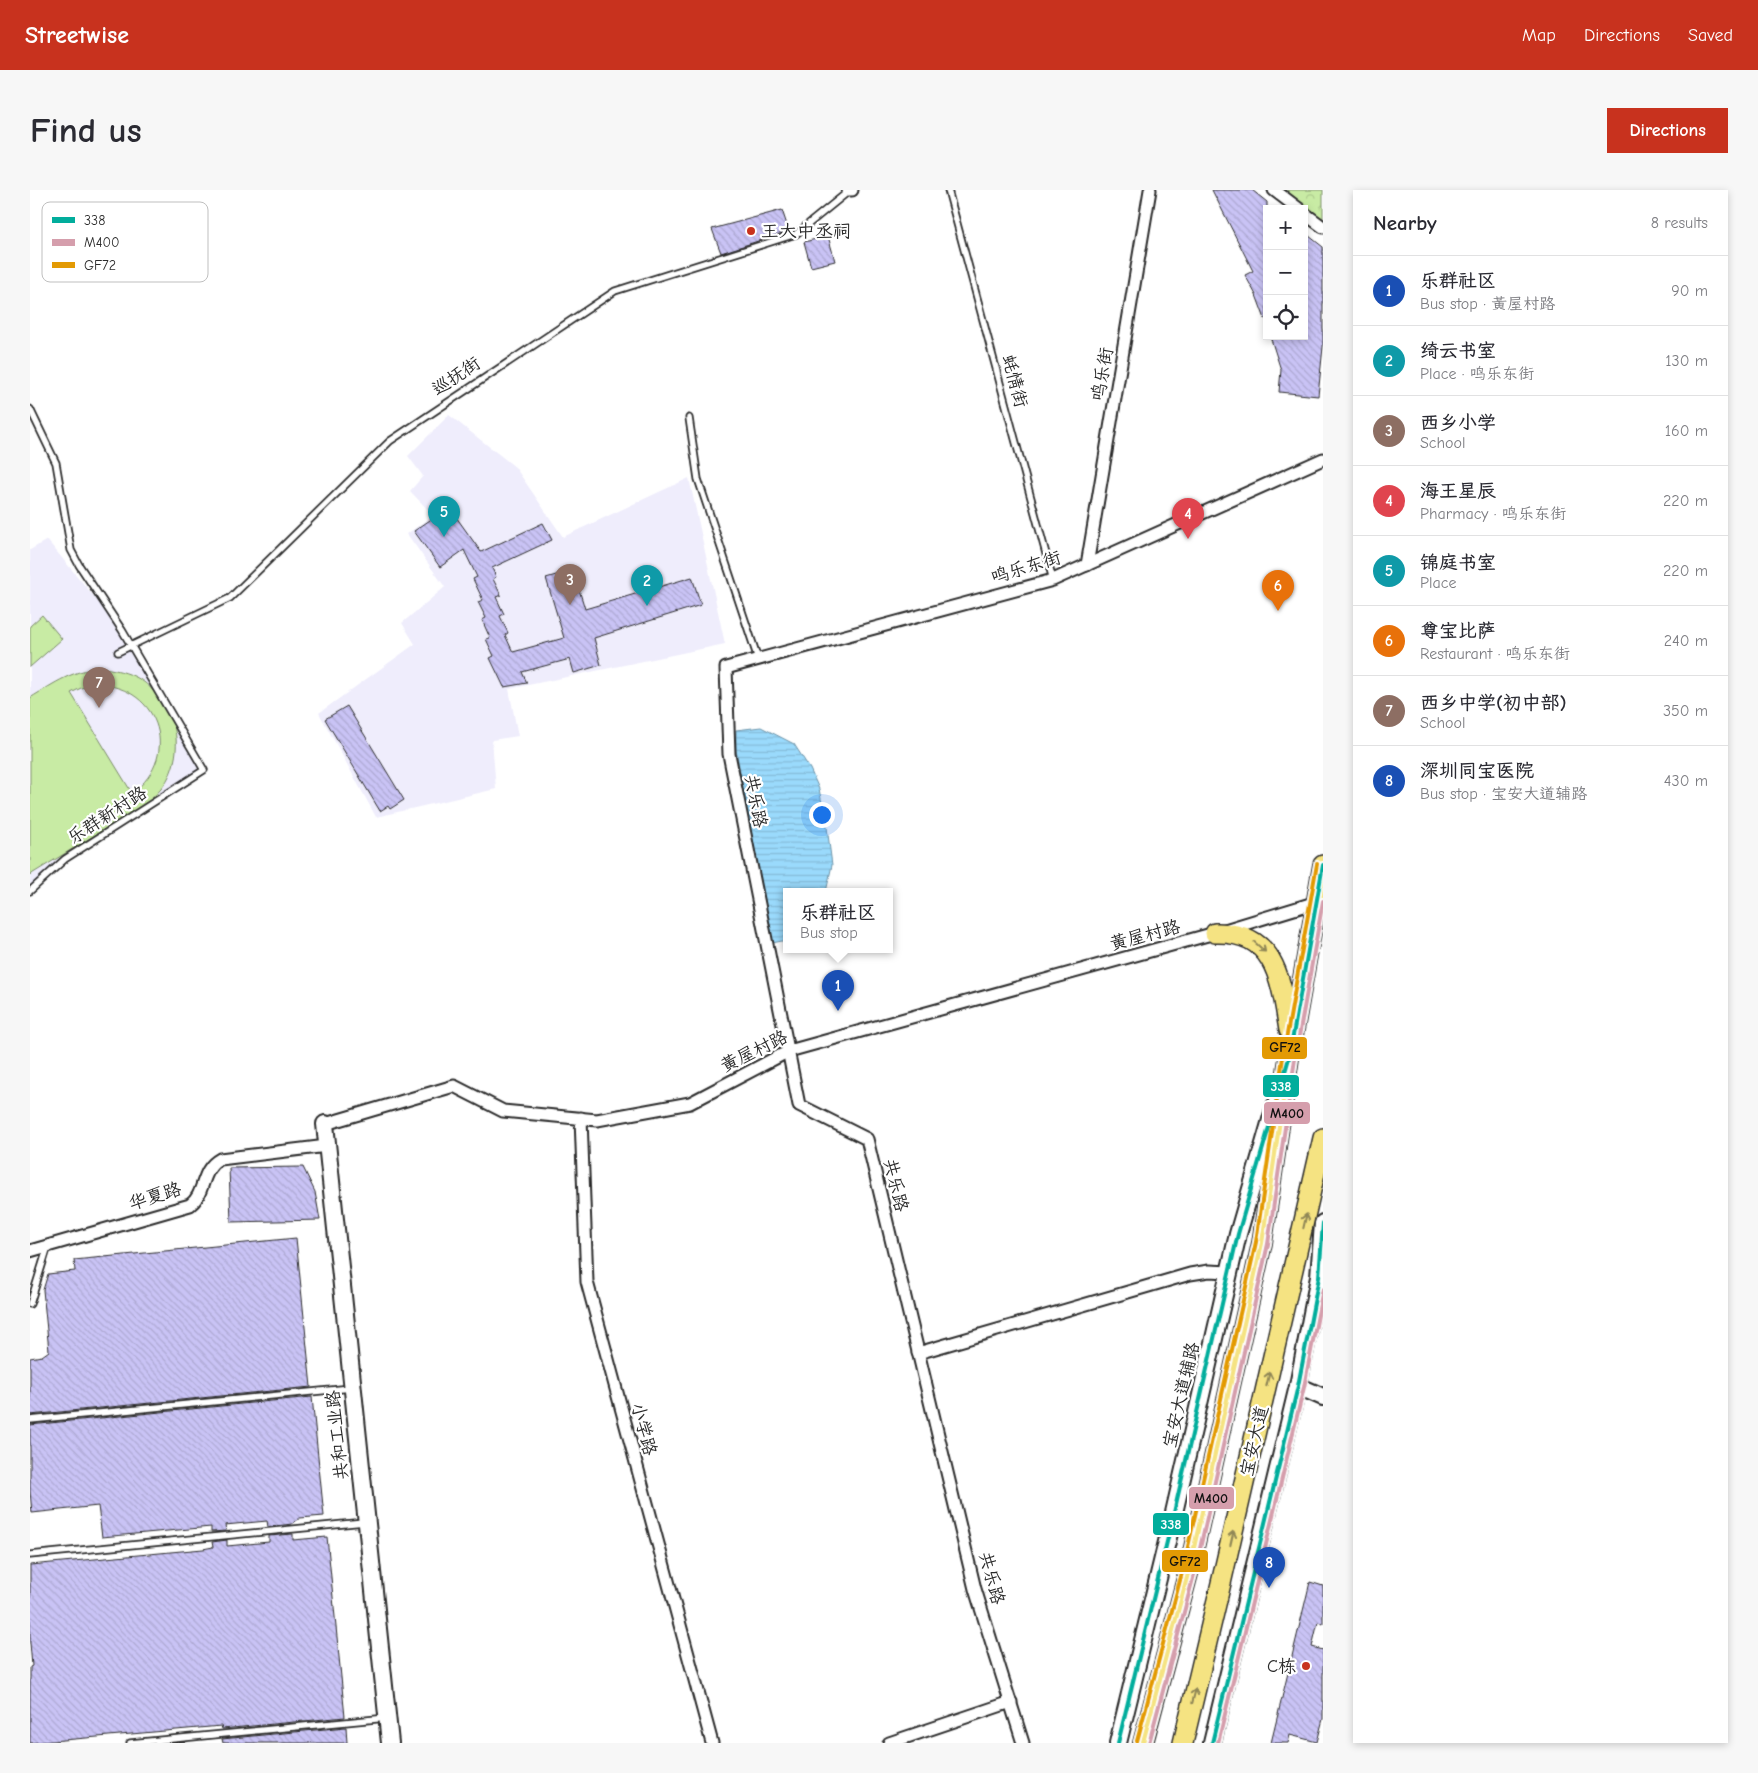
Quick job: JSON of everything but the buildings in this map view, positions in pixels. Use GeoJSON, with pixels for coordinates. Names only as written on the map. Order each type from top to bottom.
{"type":"FeatureCollection","features":[{"type":"Feature","properties":{"kind":"main road","name":"宝安大道"},"geometry":{"type":"LineString","coordinates":[[1143,1743],[1189,1570],[1262,1243],[1290,1051],[1321,902],[1323,865]]}},
{"type":"Feature","properties":{"kind":"main road"},"geometry":{"type":"LineString","coordinates":[[1215,933],[1228,933],[1243,937],[1255,942],[1268,955],[1278,977],[1290,1051]]}},
{"type":"Feature","properties":{"kind":"main road","name":"宝安大道辅路"},"geometry":{"type":"LineString","coordinates":[[1118,1743],[1173,1517],[1238,1234],[1290,1051]]}},
{"type":"Feature","properties":{"kind":"main road","name":"共和工业路"},"geometry":{"type":"LineString","coordinates":[[325,1124],[390,1743]]}},
{"type":"Feature","properties":{"kind":"main road","name":"宝安大道"},"geometry":{"type":"LineString","coordinates":[[1183,1743],[1323,1138]]}},
{"type":"Feature","properties":{"kind":"main road"},"geometry":{"type":"LineString","coordinates":[[1215,1740],[1298,1386],[1319,1277],[1323,1223]]}},
{"type":"Feature","properties":{"kind":"main road"},"geometry":{"type":"LineString","coordinates":[[1298,1386],[1323,1397]]}},
{"type":"Feature","properties":{"kind":"street","name":"鸣乐街"},"geometry":{"type":"LineString","coordinates":[[1088,565],[1150,190]]}},
{"type":"Feature","properties":{"kind":"street"},"geometry":{"type":"LineString","coordinates":[[1274,190],[1294,205]]}},
{"type":"Feature","properties":{"kind":"street"},"geometry":{"type":"LineString","coordinates":[[1308,216],[1323,227]]}},
{"type":"Feature","properties":{"kind":"street","name":"鸣乐东街"},"geometry":{"type":"LineString","coordinates":[[726,668],[1053,580],[1323,460]]}},
{"type":"Feature","properties":{"kind":"street","name":"共乐路"},"geometry":{"type":"LineString","coordinates":[[726,668],[729,754],[799,1106],[867,1139],[975,1588],[1023,1743]]}},
{"type":"Feature","properties":{"kind":"street","name":"黄屋村路"},"geometry":{"type":"LineString","coordinates":[[325,1124],[454,1086],[503,1111],[597,1120],[690,1103],[789,1051],[1321,902]]}},
{"type":"Feature","properties":{"kind":"street","name":"小学路"},"geometry":{"type":"LineString","coordinates":[[581,1118],[586,1282],[712,1743]]}},
{"type":"Feature","properties":{"kind":"street","name":"华夏路"},"geometry":{"type":"LineString","coordinates":[[30,1251],[190,1205],[196,1201],[208,1169],[220,1159],[327,1146]]}},
{"type":"Feature","properties":{"kind":"street"},"geometry":{"type":"LineString","coordinates":[[918,1353],[1190,1274],[1208,1271],[1230,1272]]}},
{"type":"Feature","properties":{"kind":"street"},"geometry":{"type":"LineString","coordinates":[[889,1743],[1010,1702]]}},
{"type":"Feature","properties":{"kind":"lane","name":"巡抚街"},"geometry":{"type":"LineString","coordinates":[[118,652],[230,598],[390,441],[615,290],[796,234],[850,190]]}},
{"type":"Feature","properties":{"kind":"lane","name":"蚝情街"},"geometry":{"type":"LineString","coordinates":[[948,190],[1053,580]]}},
{"type":"Feature","properties":{"kind":"lane"},"geometry":{"type":"LineString","coordinates":[[30,409],[56,463],[71,550],[132,646]]}},
{"type":"Feature","properties":{"kind":"lane"},"geometry":{"type":"LineString","coordinates":[[689,418],[698,479],[758,659]]}},
{"type":"Feature","properties":{"kind":"lane","name":"乐群新村路"},"geometry":{"type":"LineString","coordinates":[[30,891],[66,859],[204,770],[132,646]]}},
{"type":"Feature","properties":{"kind":"lane"},"geometry":{"type":"LineString","coordinates":[[30,1304],[48,1246]]}},
{"type":"Feature","properties":{"kind":"lane"},"geometry":{"type":"LineString","coordinates":[[30,1420],[352,1388]]}},
{"type":"Feature","properties":{"kind":"lane"},"geometry":{"type":"LineString","coordinates":[[30,1555],[367,1522]]}},
{"type":"Feature","properties":{"kind":"lane"},"geometry":{"type":"LineString","coordinates":[[130,1743],[387,1718]]}},
{"type":"Feature","properties":{"kind":"shaded area"},"geometry":{"type":"Polygon","coordinates":[[[449,415],[515,467],[563,537],[689,478],[725,644],[509,689],[518,736],[492,740],[496,789],[376,817],[319,713],[415,644],[402,623],[445,587],[407,534],[433,515],[410,491],[423,476],[408,456],[449,415]]]}},
{"type":"Feature","properties":{"kind":"shaded area"},"geometry":{"type":"Polygon","coordinates":[[[47,540],[122,630],[204,770],[65,859],[30,891],[30,550],[47,540]]]}},
{"type":"Feature","properties":{"kind":"green space"},"geometry":{"type":"Polygon","coordinates":[[[1283,190],[1323,190],[1323,219],[1308,208],[1308,205],[1304,205],[1283,190]]]}},
{"type":"Feature","properties":{"kind":"green space"},"geometry":{"type":"Polygon","coordinates":[[[42,615],[62,639],[30,667],[30,626],[42,615]]]}},
{"type":"Feature","properties":{"kind":"green space"},"geometry":{"type":"Polygon","coordinates":[[[104,668],[134,676],[142,680],[155,692],[172,719],[175,730],[176,751],[171,771],[161,789],[143,806],[30,875],[30,698],[56,682],[74,674],[104,668]],[[92,685],[71,693],[132,793],[148,777],[157,760],[159,741],[156,723],[147,707],[133,695],[115,687],[92,685]]]}},
{"type":"Feature","properties":{"kind":"water"},"geometry":{"type":"Polygon","coordinates":[[[761,727],[794,744],[810,769],[819,789],[827,827],[832,865],[827,888],[783,888],[783,941],[772,943],[736,750],[736,730],[761,727]]]}},
{"type":"Feature","properties":{"kind":"transit line","name":"GF72"},"geometry":{"type":"LineString","coordinates":[[1137,1741],[1183,1569],[1256,1242],[1283,1057],[1317,864]]}},
{"type":"Feature","properties":{"kind":"transit line","name":"338"},"geometry":{"type":"LineString","coordinates":[[1118,1743],[1173,1517],[1238,1234],[1289,1058],[1323,865]]}},
{"type":"Feature","properties":{"kind":"transit line","name":"M400"},"geometry":{"type":"LineString","coordinates":[[1149,1743],[1195,1571],[1268,1244],[1295,1059],[1323,901]]}},
{"type":"Feature","properties":{"kind":"transit line","name":"338"},"geometry":{"type":"LineString","coordinates":[[1212,1743],[1298,1386],[1319,1277],[1323,1223]]}},
{"type":"Feature","properties":{"kind":"transit line","name":"M400"},"geometry":{"type":"LineString","coordinates":[[1218,1743],[1304,1387],[1323,1289]]}},
{"type":"Feature","properties":{"kind":"place","name":"王大中丞祠"},"geometry":{"type":"Point","coordinates":[751,231]}},
{"type":"Feature","properties":{"kind":"place","name":"锦庭书室"},"geometry":{"type":"Point","coordinates":[444,537]}},
{"type":"Feature","properties":{"kind":"place","name":"海王星辰"},"geometry":{"type":"Point","coordinates":[1188,539]}},
{"type":"Feature","properties":{"kind":"place","name":"西乡小学"},"geometry":{"type":"Point","coordinates":[570,605]}},
{"type":"Feature","properties":{"kind":"place","name":"绮云书室"},"geometry":{"type":"Point","coordinates":[647,606]}},
{"type":"Feature","properties":{"kind":"place","name":"尊宝比萨"},"geometry":{"type":"Point","coordinates":[1278,611]}},
{"type":"Feature","properties":{"kind":"place","name":"西乡中学(初中部)"},"geometry":{"type":"Point","coordinates":[99,708]}},
{"type":"Feature","properties":{"kind":"place","name":"乐群社区"},"geometry":{"type":"Point","coordinates":[838,1011]}},
{"type":"Feature","properties":{"kind":"place","name":"深圳同宝医院"},"geometry":{"type":"Point","coordinates":[1269,1588]}},
{"type":"Feature","properties":{"kind":"place","name":"C栋"},"geometry":{"type":"Point","coordinates":[1306,1666]}}]}
